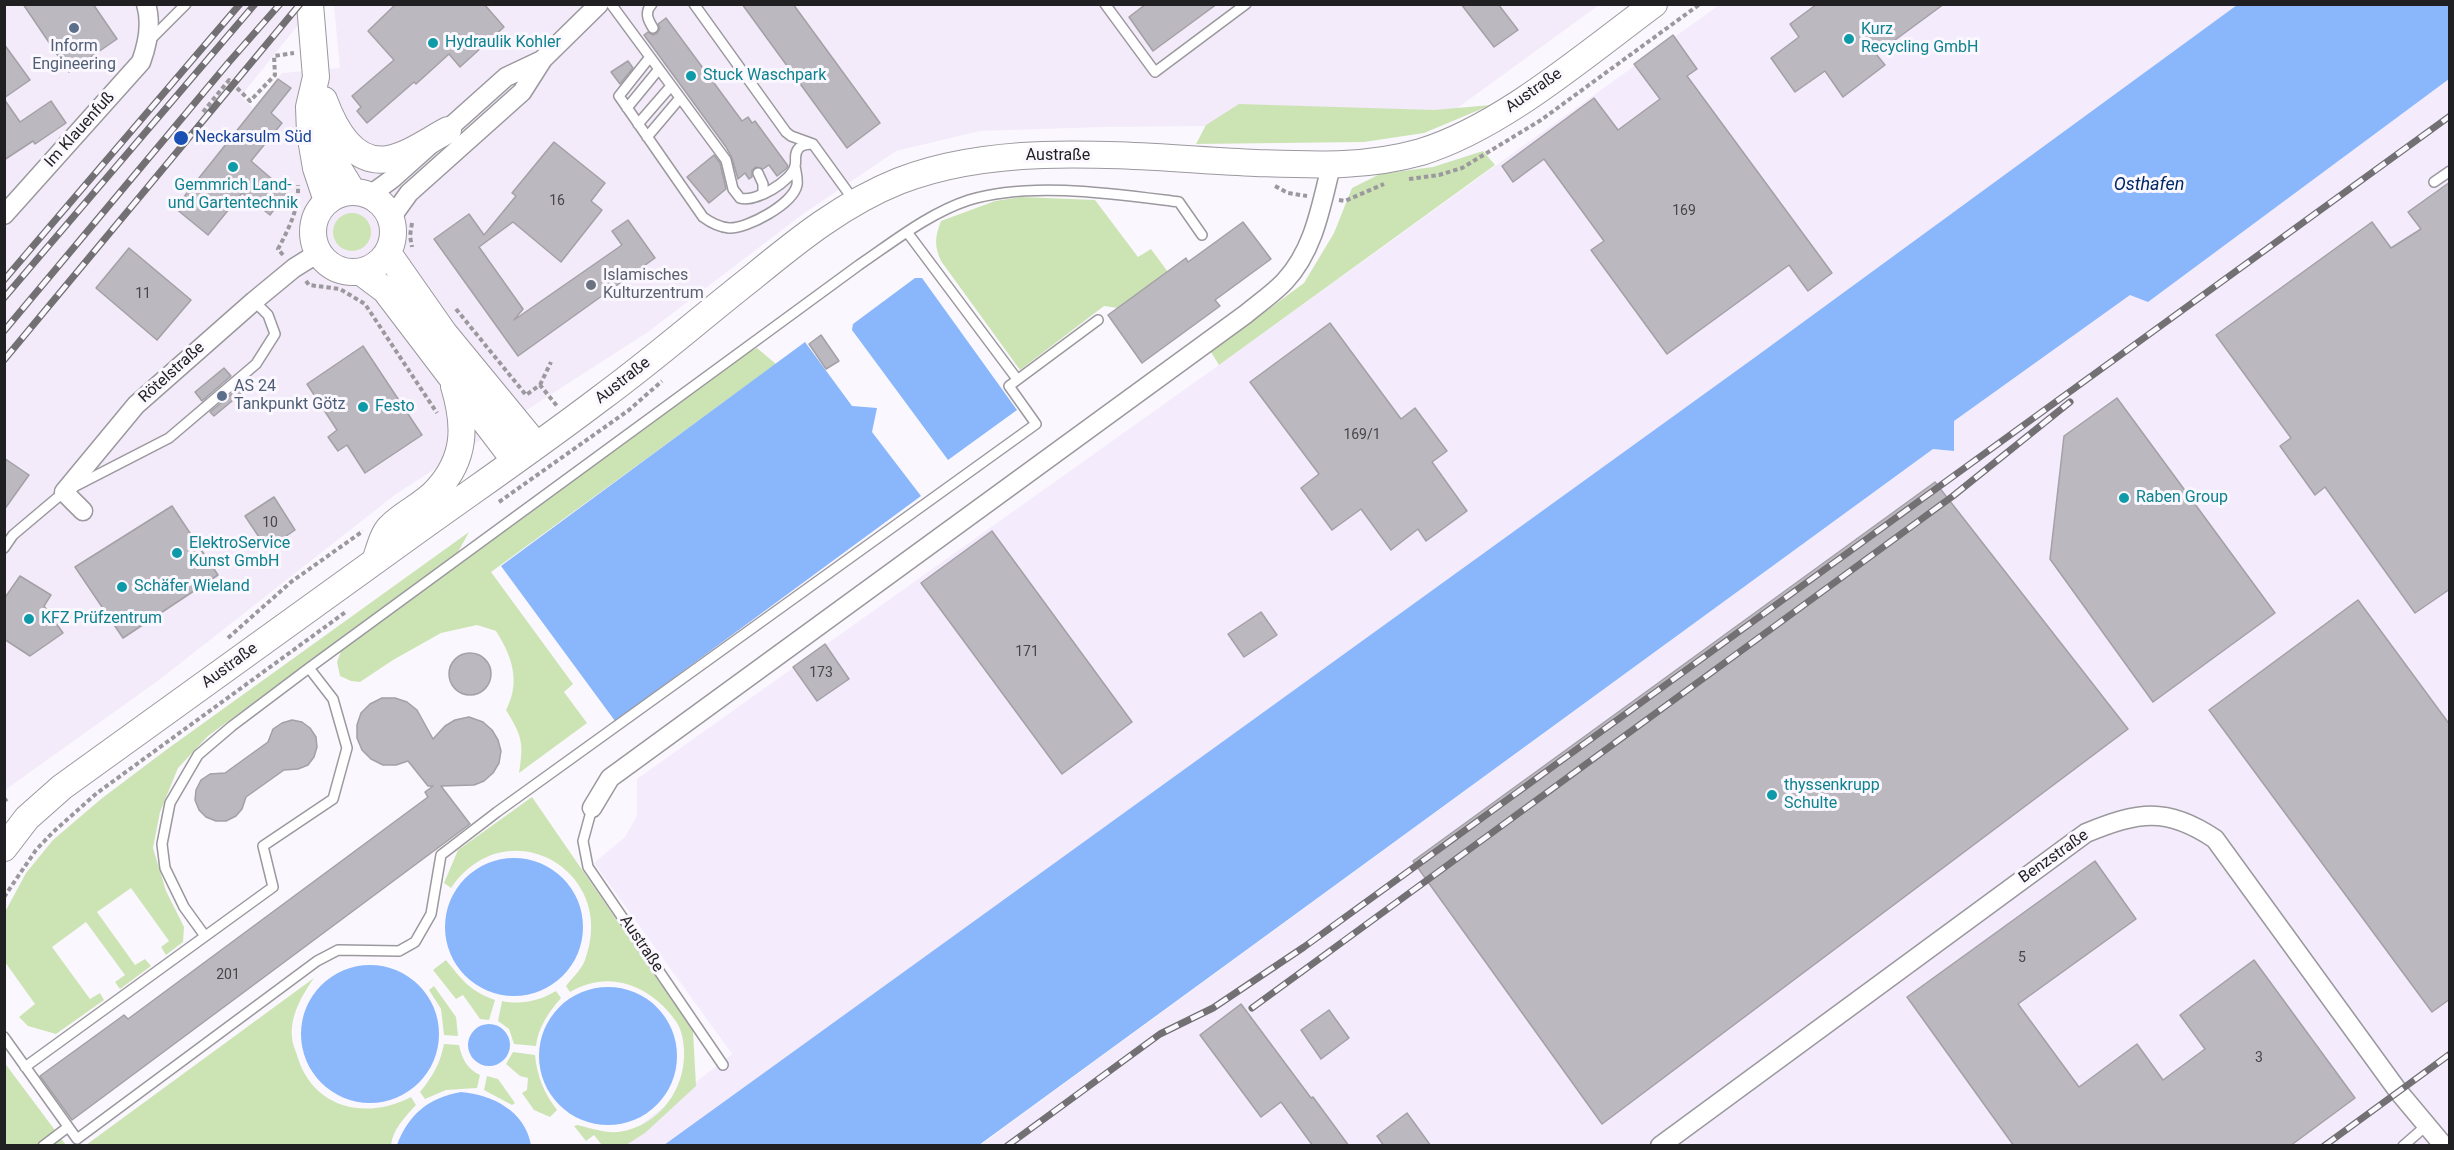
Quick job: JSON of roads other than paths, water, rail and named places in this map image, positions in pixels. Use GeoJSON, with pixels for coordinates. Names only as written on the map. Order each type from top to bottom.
{"type":"FeatureCollection","features":[{"type":"Feature","properties":{"kind":"main road"},"geometry":{"type":"LineString","coordinates":[[310,4],[320,89],[331,151],[361,194],[386,209],[391,219],[393,236],[388,253],[372,268],[361,272],[341,271],[324,261],[318,253],[314,243],[314,220],[327,201],[344,193],[361,194]]}},
{"type":"Feature","properties":{"kind":"main road","name":"Austraße"},"geometry":{"type":"LineString","coordinates":[[4,848],[27,818],[62,787],[603,397],[791,246],[855,202],[919,174],[957,164],[1035,155],[1147,157],[1331,166],[1369,164],[1420,152],[1454,140],[1487,123],[1654,4]]}},
{"type":"Feature","properties":{"kind":"main road"},"geometry":{"type":"LineString","coordinates":[[320,89],[339,132],[361,154],[372,158],[387,159],[402,154],[448,130]]}},
{"type":"Feature","properties":{"kind":"main road"},"geometry":{"type":"LineString","coordinates":[[320,89],[309,107],[310,133],[316,168],[327,201]]}},
{"type":"Feature","properties":{"kind":"main road"},"geometry":{"type":"LineString","coordinates":[[388,253],[444,333],[536,445]]}},
{"type":"Feature","properties":{"kind":"main road"},"geometry":{"type":"LineString","coordinates":[[361,272],[385,290],[515,461]]}},
{"type":"Feature","properties":{"kind":"main road"},"geometry":{"type":"LineString","coordinates":[[374,562],[388,529],[437,490],[458,458],[463,430],[458,397],[451,377]]}},
{"type":"Feature","properties":{"kind":"street","name":"Im Klauenfuß"},"geometry":{"type":"LineString","coordinates":[[4,215],[141,62],[148,42],[149,15],[146,4]]}},
{"type":"Feature","properties":{"kind":"street"},"geometry":{"type":"LineString","coordinates":[[391,219],[409,193],[522,92],[543,59],[599,4]]}},
{"type":"Feature","properties":{"kind":"street"},"geometry":{"type":"LineString","coordinates":[[361,194],[392,179],[506,77],[543,59]]}},
{"type":"Feature","properties":{"kind":"street","name":"Austraße"},"geometry":{"type":"LineString","coordinates":[[592,808],[610,778],[1246,314],[1284,282],[1310,244],[1331,166]]}},
{"type":"Feature","properties":{"kind":"street","name":"Rötelstraße"},"geometry":{"type":"LineString","coordinates":[[64,492],[136,405],[254,301],[294,268],[318,253]]}},
{"type":"Feature","properties":{"kind":"street"},"geometry":{"type":"LineString","coordinates":[[64,492],[83,511]]}},
{"type":"Feature","properties":{"kind":"street","name":"Benzstraße"},"geometry":{"type":"LineString","coordinates":[[1660,1146],[2086,833],[2124,818],[2166,815],[2194,824],[2215,839],[2398,1091],[2444,1146]]}},
{"type":"Feature","properties":{"kind":"lane"},"geometry":{"type":"LineString","coordinates":[[148,42],[186,4]]}},
{"type":"Feature","properties":{"kind":"lane"},"geometry":{"type":"LineString","coordinates":[[611,4],[726,160],[733,189],[740,198],[750,200],[763,194],[786,179],[795,166]]}},
{"type":"Feature","properties":{"kind":"lane"},"geometry":{"type":"LineString","coordinates":[[652,4],[648,8],[647,15],[653,28]]}},
{"type":"Feature","properties":{"kind":"lane"},"geometry":{"type":"LineString","coordinates":[[694,4],[783,128],[791,136],[813,144],[855,202]]}},
{"type":"Feature","properties":{"kind":"lane"},"geometry":{"type":"LineString","coordinates":[[1105,4],[1155,72],[1246,4]]}},
{"type":"Feature","properties":{"kind":"lane"},"geometry":{"type":"LineString","coordinates":[[650,57],[619,96],[703,217],[728,228],[744,226],[787,201],[797,186],[795,155],[798,149],[813,144]]}},
{"type":"Feature","properties":{"kind":"lane"},"geometry":{"type":"LineString","coordinates":[[627,108],[659,69]]}},
{"type":"Feature","properties":{"kind":"lane"},"geometry":{"type":"LineString","coordinates":[[638,124],[671,86]]}},
{"type":"Feature","properties":{"kind":"lane"},"geometry":{"type":"LineString","coordinates":[[647,137],[680,98]]}},
{"type":"Feature","properties":{"kind":"lane"},"geometry":{"type":"LineString","coordinates":[[2434,182],[2450,171]]}},
{"type":"Feature","properties":{"kind":"lane"},"geometry":{"type":"LineString","coordinates":[[758,173],[764,184],[763,194]]}},
{"type":"Feature","properties":{"kind":"lane"},"geometry":{"type":"LineString","coordinates":[[205,936],[184,907],[165,868],[162,844],[170,803],[198,755],[232,726],[309,668],[849,272],[907,232],[940,213],[969,200],[1023,191],[1106,193],[1179,202],[1202,235]]}},
{"type":"Feature","properties":{"kind":"lane"},"geometry":{"type":"LineString","coordinates":[[907,232],[1017,379]]}},
{"type":"Feature","properties":{"kind":"lane"},"geometry":{"type":"LineString","coordinates":[[4,548],[13,535],[64,492],[170,438],[256,364],[275,334],[268,315],[254,301]]}},
{"type":"Feature","properties":{"kind":"lane"},"geometry":{"type":"LineString","coordinates":[[4,1037],[77,1139],[317,961],[338,950],[399,951],[415,942],[431,914],[441,855],[516,798],[1036,424],[1009,386],[1098,320]]}},
{"type":"Feature","properties":{"kind":"lane"},"geometry":{"type":"LineString","coordinates":[[25,1067],[273,887],[263,846],[333,799],[347,748],[333,699],[309,668]]}},
{"type":"Feature","properties":{"kind":"lane","name":"Austraße"},"geometry":{"type":"LineString","coordinates":[[592,808],[583,840],[588,867],[723,1065]]}},
{"type":"Feature","properties":{"kind":"lane"},"geometry":{"type":"LineString","coordinates":[[2403,1146],[2427,1125]]}},
{"type":"Feature","properties":{"kind":"lane"},"geometry":{"type":"LineString","coordinates":[[43,1146],[68,1127]]}},
{"type":"Feature","properties":{"kind":"water","name":"Osthafen"},"geometry":{"type":"Polygon","coordinates":[[[2237,5],[2449,5],[2449,79],[2148,302],[2130,295],[1954,421],[1954,451],[1933,449],[979,1145],[664,1145],[1754,358],[2237,5]]]}},
{"type":"Feature","properties":{"kind":"water"},"geometry":{"type":"Polygon","coordinates":[[[915,278],[922,278],[1017,410],[948,460],[852,330],[853,324],[915,278]]]}},
{"type":"Feature","properties":{"kind":"water"},"geometry":{"type":"Polygon","coordinates":[[[805,342],[852,406],[877,408],[872,432],[921,496],[615,721],[501,566],[805,342]]]}},
{"type":"Feature","properties":{"kind":"water"},"geometry":{"type":"Polygon","coordinates":[[[514,858],[540,864],[563,878],[577,901],[583,927],[577,953],[563,976],[540,990],[514,996],[488,990],[465,976],[451,953],[445,927],[451,901],[465,878],[488,864],[514,858]]]}},
{"type":"Feature","properties":{"kind":"water"},"geometry":{"type":"Polygon","coordinates":[[[370,965],[396,971],[419,985],[433,1008],[439,1034],[433,1060],[419,1083],[396,1097],[370,1103],[344,1097],[321,1083],[307,1060],[301,1034],[307,1008],[321,985],[344,971],[370,965]]]}},
{"type":"Feature","properties":{"kind":"water"},"geometry":{"type":"Polygon","coordinates":[[[608,987],[634,993],[657,1007],[671,1030],[677,1056],[671,1082],[657,1105],[634,1119],[608,1125],[582,1119],[559,1105],[545,1082],[539,1056],[545,1030],[559,1007],[582,993],[608,987]]]}},
{"type":"Feature","properties":{"kind":"water"},"geometry":{"type":"Polygon","coordinates":[[[489,1024],[504,1030],[510,1045],[504,1060],[489,1066],[474,1060],[468,1045],[474,1030],[489,1024]]]}},
{"type":"Feature","properties":{"kind":"water"},"geometry":{"type":"Polygon","coordinates":[[[461,1092],[485,1097],[506,1107],[522,1123],[531,1145],[397,1145],[407,1124],[421,1109],[439,1098],[461,1092]]]}},
{"type":"Feature","properties":{"kind":"railway"},"geometry":{"type":"LineString","coordinates":[[4,280],[240,4]]}},
{"type":"Feature","properties":{"kind":"railway"},"geometry":{"type":"LineString","coordinates":[[4,298],[255,4]]}},
{"type":"Feature","properties":{"kind":"railway"},"geometry":{"type":"LineString","coordinates":[[4,331],[280,4]]}},
{"type":"Feature","properties":{"kind":"railway"},"geometry":{"type":"LineString","coordinates":[[4,360],[300,4]]}},
{"type":"Feature","properties":{"kind":"railway"},"geometry":{"type":"LineString","coordinates":[[1007,1146],[1160,1034],[1213,1008],[1304,947],[2450,116]]}},
{"type":"Feature","properties":{"kind":"railway"},"geometry":{"type":"LineString","coordinates":[[1252,1008],[1953,496],[2070,402]]}},
{"type":"Feature","properties":{"kind":"railway"},"geometry":{"type":"LineString","coordinates":[[2324,1146],[2450,1054]]}},
{"type":"Feature","properties":{"kind":"place","name":"Inform Engineering"},"geometry":{"type":"Point","coordinates":[74,28]}},
{"type":"Feature","properties":{"kind":"place","name":"Kurz Recycling GmbH"},"geometry":{"type":"Point","coordinates":[1849,39]}},
{"type":"Feature","properties":{"kind":"place","name":"Hydraulik Kohler"},"geometry":{"type":"Point","coordinates":[433,43]}},
{"type":"Feature","properties":{"kind":"place","name":"Stuck Waschpark"},"geometry":{"type":"Point","coordinates":[691,76]}},
{"type":"Feature","properties":{"kind":"place","name":"Neckarsulm Süd"},"geometry":{"type":"Point","coordinates":[181,138]}},
{"type":"Feature","properties":{"kind":"place","name":"Gemmrich Land- und Gartentechnik"},"geometry":{"type":"Point","coordinates":[233,167]}},
{"type":"Feature","properties":{"kind":"place","name":"Islamisches Kulturzentrum"},"geometry":{"type":"Point","coordinates":[591,285]}},
{"type":"Feature","properties":{"kind":"place","name":"AS 24 Tankpunkt Götz"},"geometry":{"type":"Point","coordinates":[222,396]}},
{"type":"Feature","properties":{"kind":"place","name":"Festo"},"geometry":{"type":"Point","coordinates":[363,407]}},
{"type":"Feature","properties":{"kind":"place","name":"Raben Group"},"geometry":{"type":"Point","coordinates":[2124,498]}},
{"type":"Feature","properties":{"kind":"place","name":"ElektroService Kunst GmbH"},"geometry":{"type":"Point","coordinates":[177,553]}},
{"type":"Feature","properties":{"kind":"place","name":"Schäfer Wieland"},"geometry":{"type":"Point","coordinates":[122,587]}},
{"type":"Feature","properties":{"kind":"place","name":"KFZ Prüfzentrum"},"geometry":{"type":"Point","coordinates":[29,619]}},
{"type":"Feature","properties":{"kind":"place","name":"thyssenkrupp Schulte"},"geometry":{"type":"Point","coordinates":[1772,795]}}]}
